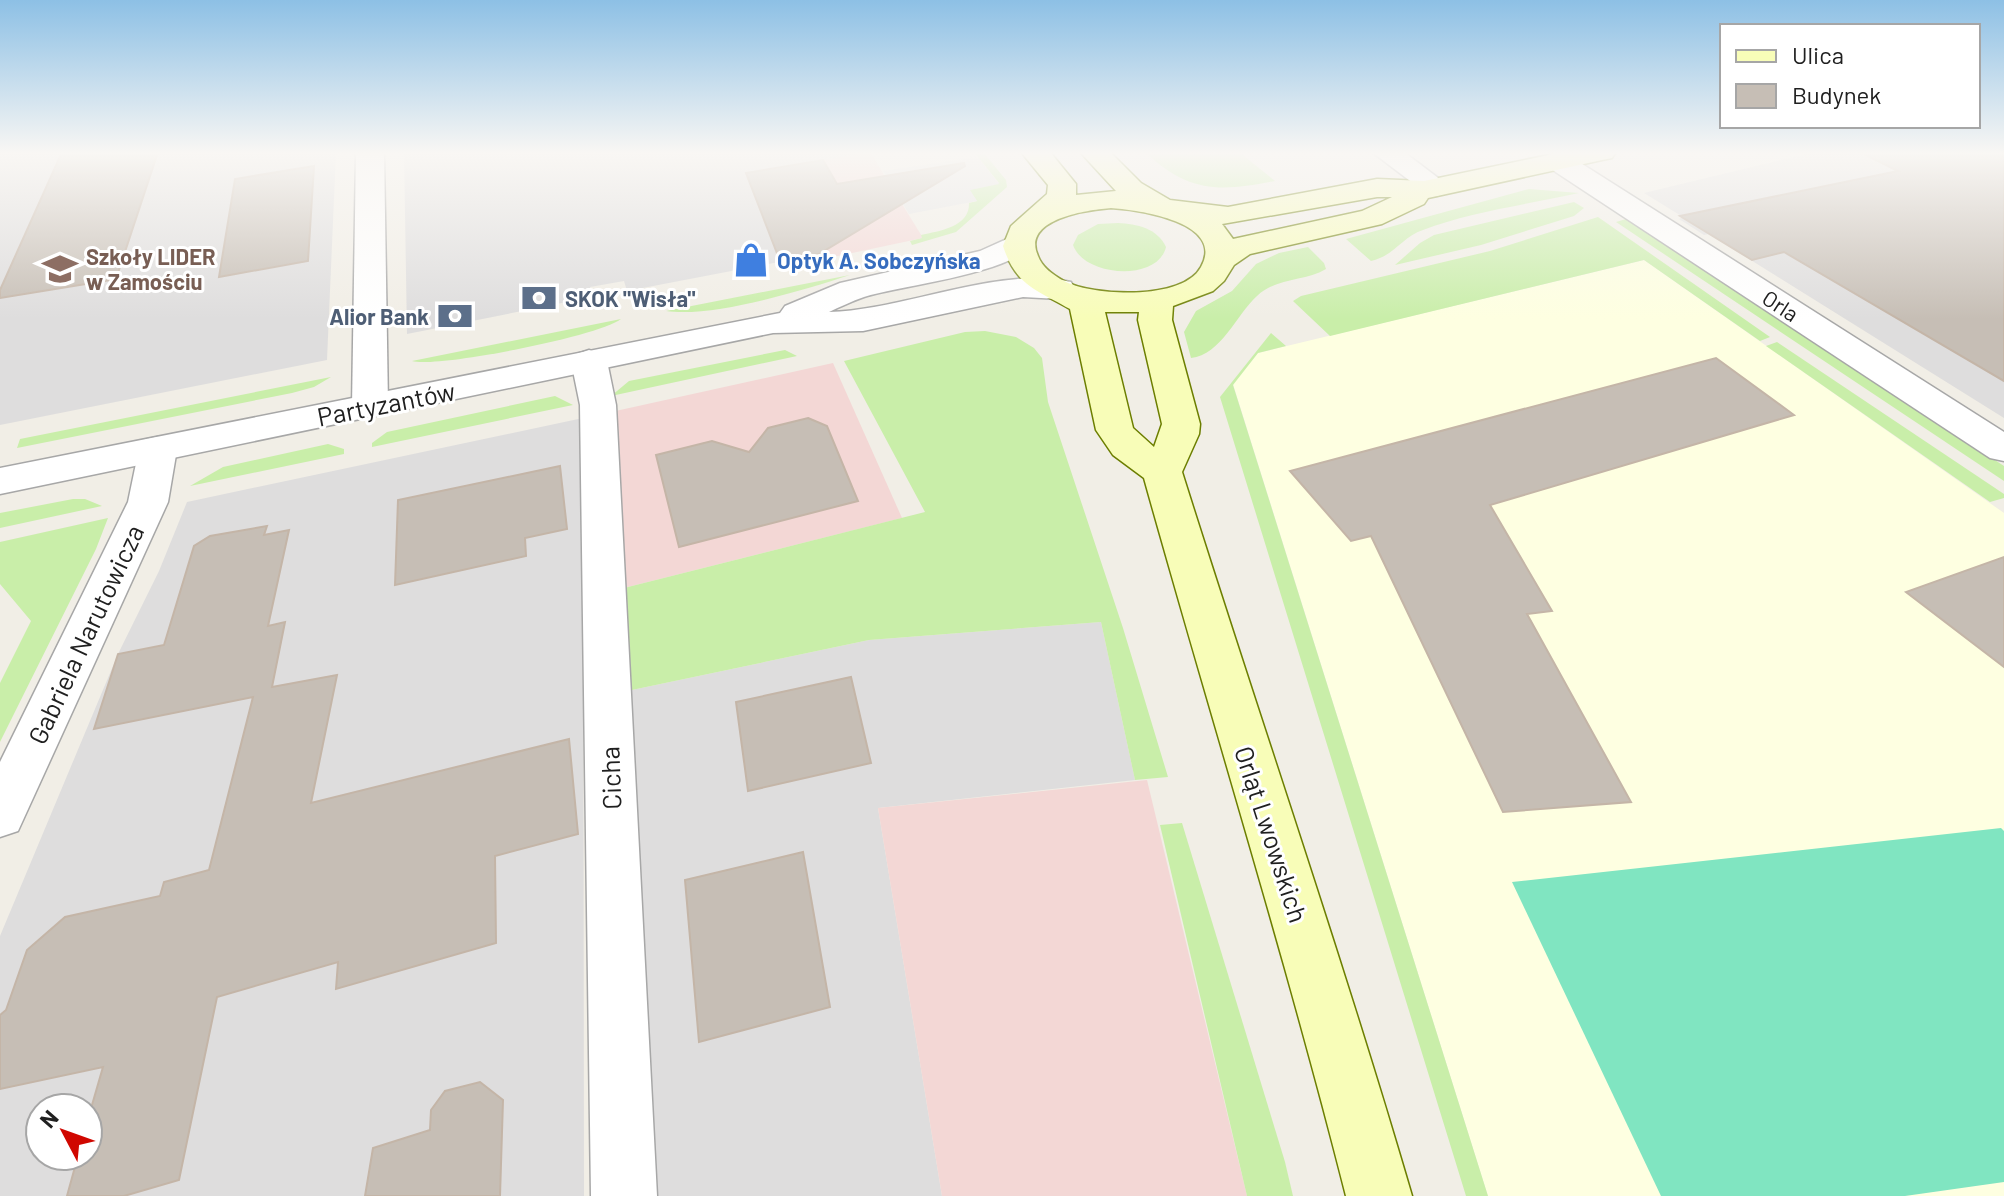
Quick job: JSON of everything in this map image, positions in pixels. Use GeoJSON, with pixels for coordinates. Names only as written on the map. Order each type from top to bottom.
{"type":"FeatureCollection","features":[{"type":"Feature","properties":{"kind":"main road"},"geometry":{"type":"LineString","coordinates":[[1051,208],[1029,226],[1020,242],[1020,255],[1028,268],[1084,303],[1090,316],[1115,430],[1127,446],[1162,472],[1180,434],[1181,424],[1155,320],[1157,304],[1161,299]]}},
{"type":"Feature","properties":{"kind":"main road"},"geometry":{"type":"LineString","coordinates":[[1047,212],[1059,208]]}},
{"type":"Feature","properties":{"kind":"main road"},"geometry":{"type":"LineString","coordinates":[[1169,208],[1228,216],[1272,208]]}},
{"type":"Feature","properties":{"kind":"main road"},"geometry":{"type":"LineString","coordinates":[[1220,260],[1240,247],[1386,213],[1396,208]]}},
{"type":"Feature","properties":{"kind":"main road"},"geometry":{"type":"LineString","coordinates":[[1062,291],[1112,302],[1161,299],[1202,284],[1217,268],[1219,244],[1209,229],[1173,209]]}},
{"type":"Feature","properties":{"kind":"main road","name":"Orląt Lwowskich"},"geometry":{"type":"LineString","coordinates":[[1162,472],[1237,724],[1329,1013],[1379,1196]]}},
{"type":"Feature","properties":{"kind":"street"},"geometry":{"type":"LineString","coordinates":[[370,208],[370,406]]}},
{"type":"Feature","properties":{"kind":"street","name":"Orla"},"geometry":{"type":"LineString","coordinates":[[1630,208],[2004,449]]}},
{"type":"Feature","properties":{"kind":"street","name":"Partyzantów"},"geometry":{"type":"LineString","coordinates":[[773,323],[852,290],[990,258],[1020,242]]}},
{"type":"Feature","properties":{"kind":"street","name":"Partyzantów"},"geometry":{"type":"LineString","coordinates":[[0,481],[773,323],[863,321],[1018,288],[1045,286],[1062,291]]}},
{"type":"Feature","properties":{"kind":"street","name":"Cicha"},"geometry":{"type":"LineString","coordinates":[[589,361],[599,421],[624,1196]]}},
{"type":"Feature","properties":{"kind":"street","name":"Gabriela Narutowicza"},"geometry":{"type":"LineString","coordinates":[[0,815],[148,502],[158,449]]}},
{"type":"Feature","properties":{"kind":"shaded area"},"geometry":{"type":"Polygon","coordinates":[[[0,208],[334,208],[327,360],[0,425],[0,208]]]}},
{"type":"Feature","properties":{"kind":"shaded area"},"geometry":{"type":"Polygon","coordinates":[[[405,208],[761,208],[784,261],[627,291],[624,281],[590,287],[592,297],[407,334],[405,208]]]}},
{"type":"Feature","properties":{"kind":"shaded area"},"geometry":{"type":"Polygon","coordinates":[[[761,208],[904,208],[923,238],[786,267],[761,208]]]}},
{"type":"Feature","properties":{"kind":"shaded area"},"geometry":{"type":"Polygon","coordinates":[[[905,208],[941,208],[909,214],[905,208]]]}},
{"type":"Feature","properties":{"kind":"shaded area"},"geometry":{"type":"Polygon","coordinates":[[[1668,208],[2004,208],[2004,418],[1709,234],[1704,235],[1679,219],[1683,217],[1668,208]]]}},
{"type":"Feature","properties":{"kind":"shaded area"},"geometry":{"type":"Polygon","coordinates":[[[1644,260],[2004,513],[2004,1196],[1488,1196],[1233,384],[1258,353],[1644,260]]]}},
{"type":"Feature","properties":{"kind":"shaded area"},"geometry":{"type":"Polygon","coordinates":[[[833,363],[902,518],[624,588],[611,412],[833,363]]]}},
{"type":"Feature","properties":{"kind":"shaded area"},"geometry":{"type":"Polygon","coordinates":[[[583,418],[584,1196],[0,1196],[0,936],[118,654],[159,571],[187,502],[583,418]]]}},
{"type":"Feature","properties":{"kind":"shaded area"},"geometry":{"type":"Polygon","coordinates":[[[1101,622],[1135,780],[878,808],[942,1196],[651,1196],[627,691],[869,640],[1101,622]]]}},
{"type":"Feature","properties":{"kind":"shaded area"},"geometry":{"type":"Polygon","coordinates":[[[1147,780],[1247,1196],[942,1196],[878,808],[1147,780]]]}},
{"type":"Feature","properties":{"kind":"green space"},"geometry":{"type":"Polygon","coordinates":[[[968,208],[983,208],[956,232],[912,245],[910,241],[922,238],[921,235],[959,223],[968,208]]]}},
{"type":"Feature","properties":{"kind":"green space"},"geometry":{"type":"Polygon","coordinates":[[[1460,208],[1506,208],[1416,233],[1386,255],[1371,261],[1346,239],[1460,208]]]}},
{"type":"Feature","properties":{"kind":"green space"},"geometry":{"type":"Polygon","coordinates":[[[1549,208],[1584,208],[1574,216],[1481,245],[1395,265],[1434,235],[1549,208]]]}},
{"type":"Feature","properties":{"kind":"green space"},"geometry":{"type":"Polygon","coordinates":[[[1598,217],[1770,337],[1760,341],[1644,260],[1330,336],[1293,301],[1301,296],[1490,251],[1598,217]]]}},
{"type":"Feature","properties":{"kind":"green space"},"geometry":{"type":"Polygon","coordinates":[[[1626,219],[2004,466],[2004,481],[1616,222],[1626,219]]]}},
{"type":"Feature","properties":{"kind":"green space"},"geometry":{"type":"Polygon","coordinates":[[[1098,224],[1139,226],[1157,235],[1166,247],[1160,258],[1150,266],[1121,271],[1091,264],[1080,256],[1073,245],[1078,235],[1098,224]]]}},
{"type":"Feature","properties":{"kind":"green space"},"geometry":{"type":"Polygon","coordinates":[[[1308,247],[1326,269],[1265,290],[1249,304],[1220,342],[1202,355],[1191,358],[1184,332],[1196,311],[1232,291],[1256,264],[1279,253],[1308,247]]]}},
{"type":"Feature","properties":{"kind":"green space"},"geometry":{"type":"Polygon","coordinates":[[[850,275],[733,307],[666,311],[850,275]]]}},
{"type":"Feature","properties":{"kind":"green space"},"geometry":{"type":"Polygon","coordinates":[[[621,319],[583,334],[518,349],[453,360],[412,361],[621,319]]]}},
{"type":"Feature","properties":{"kind":"green space"},"geometry":{"type":"Polygon","coordinates":[[[985,331],[1016,337],[1034,348],[1042,358],[1048,402],[1123,628],[1168,777],[1135,780],[1101,622],[869,640],[627,691],[624,588],[925,512],[844,361],[965,332],[985,331]]]}},
{"type":"Feature","properties":{"kind":"green space"},"geometry":{"type":"Polygon","coordinates":[[[1271,333],[1286,346],[1258,353],[1233,385],[1488,1196],[1466,1196],[1220,397],[1271,333]]]}},
{"type":"Feature","properties":{"kind":"green space"},"geometry":{"type":"Polygon","coordinates":[[[1777,342],[2004,494],[2004,498],[1990,502],[1766,346],[1777,342]]]}},
{"type":"Feature","properties":{"kind":"green space"},"geometry":{"type":"Polygon","coordinates":[[[785,350],[797,356],[611,396],[629,381],[785,350]]]}},
{"type":"Feature","properties":{"kind":"green space"},"geometry":{"type":"Polygon","coordinates":[[[331,377],[314,387],[292,393],[17,448],[20,439],[331,377]]]}},
{"type":"Feature","properties":{"kind":"green space"},"geometry":{"type":"Polygon","coordinates":[[[555,396],[573,405],[372,447],[372,443],[387,432],[555,396]]]}},
{"type":"Feature","properties":{"kind":"green space"},"geometry":{"type":"Polygon","coordinates":[[[328,444],[344,449],[344,454],[190,486],[223,467],[328,444]]]}},
{"type":"Feature","properties":{"kind":"green space"},"geometry":{"type":"Polygon","coordinates":[[[85,499],[102,506],[0,528],[0,513],[85,499]]]}},
{"type":"Feature","properties":{"kind":"green space"},"geometry":{"type":"Polygon","coordinates":[[[108,518],[96,549],[0,742],[0,683],[31,621],[0,584],[0,542],[108,518]]]}},
{"type":"Feature","properties":{"kind":"green space"},"geometry":{"type":"Polygon","coordinates":[[[1182,823],[1293,1196],[1247,1196],[1160,825],[1182,823]]]}},
{"type":"Feature","properties":{"kind":"green space"},"geometry":{"type":"Polygon","coordinates":[[[2001,828],[2004,831],[2004,1182],[1905,1196],[1661,1196],[1512,882],[2001,828]]]}},
{"type":"Feature","properties":{"kind":"building"},"geometry":{"type":"Polygon","coordinates":[[[37,208],[140,208],[116,279],[0,298],[0,290],[37,208]]]}},
{"type":"Feature","properties":{"kind":"building"},"geometry":{"type":"Polygon","coordinates":[[[230,208],[311,208],[308,261],[219,277],[230,208]]]}},
{"type":"Feature","properties":{"kind":"building"},"geometry":{"type":"Polygon","coordinates":[[[759,208],[896,208],[819,254],[780,261],[759,208]]]}},
{"type":"Feature","properties":{"kind":"building"},"geometry":{"type":"Polygon","coordinates":[[[1720,208],[2004,208],[2004,381],[1784,252],[1752,260],[1680,216],[1720,208]]]}},
{"type":"Feature","properties":{"kind":"building"},"geometry":{"type":"Polygon","coordinates":[[[1716,358],[1794,415],[1490,505],[1552,611],[1527,614],[1631,802],[1503,812],[1371,536],[1351,541],[1290,471],[1716,358]]]}},
{"type":"Feature","properties":{"kind":"building"},"geometry":{"type":"Polygon","coordinates":[[[808,418],[827,426],[858,501],[679,547],[656,455],[712,441],[749,452],[768,428],[808,418]]]}},
{"type":"Feature","properties":{"kind":"building"},"geometry":{"type":"Polygon","coordinates":[[[560,466],[567,529],[525,538],[526,556],[395,585],[398,500],[560,466]]]}},
{"type":"Feature","properties":{"kind":"building"},"geometry":{"type":"Polygon","coordinates":[[[267,526],[264,535],[289,530],[268,626],[285,622],[272,687],[337,675],[311,803],[569,739],[578,834],[495,856],[496,943],[336,989],[338,962],[217,997],[179,1180],[124,1196],[67,1196],[74,1172],[104,1172],[104,1092],[96,1092],[103,1067],[0,1089],[0,1015],[6,1010],[27,950],[65,917],[160,896],[164,882],[209,870],[253,697],[94,729],[118,654],[164,645],[194,546],[210,536],[267,526]]]}},
{"type":"Feature","properties":{"kind":"building"},"geometry":{"type":"Polygon","coordinates":[[[2004,557],[2004,667],[1906,592],[2004,557]]]}},
{"type":"Feature","properties":{"kind":"building"},"geometry":{"type":"Polygon","coordinates":[[[851,677],[871,763],[748,791],[736,702],[851,677]]]}},
{"type":"Feature","properties":{"kind":"building"},"geometry":{"type":"Polygon","coordinates":[[[803,852],[830,1007],[699,1042],[685,880],[803,852]]]}},
{"type":"Feature","properties":{"kind":"building"},"geometry":{"type":"Polygon","coordinates":[[[480,1082],[503,1100],[500,1196],[365,1196],[373,1148],[430,1130],[431,1110],[445,1091],[480,1082]]]}},
{"type":"Feature","properties":{"kind":"place","name":"Optyk A. Sobczyńska"},"geometry":{"type":"Point","coordinates":[751,260]}},
{"type":"Feature","properties":{"kind":"place","name":"Szkoły LIDER w Zamościu"},"geometry":{"type":"Point","coordinates":[60,269]}},
{"type":"Feature","properties":{"kind":"place","name":"SKOK \"Wisła\""},"geometry":{"type":"Point","coordinates":[539,298]}},
{"type":"Feature","properties":{"kind":"place","name":"Alior Bank"},"geometry":{"type":"Point","coordinates":[455,316]}}]}
